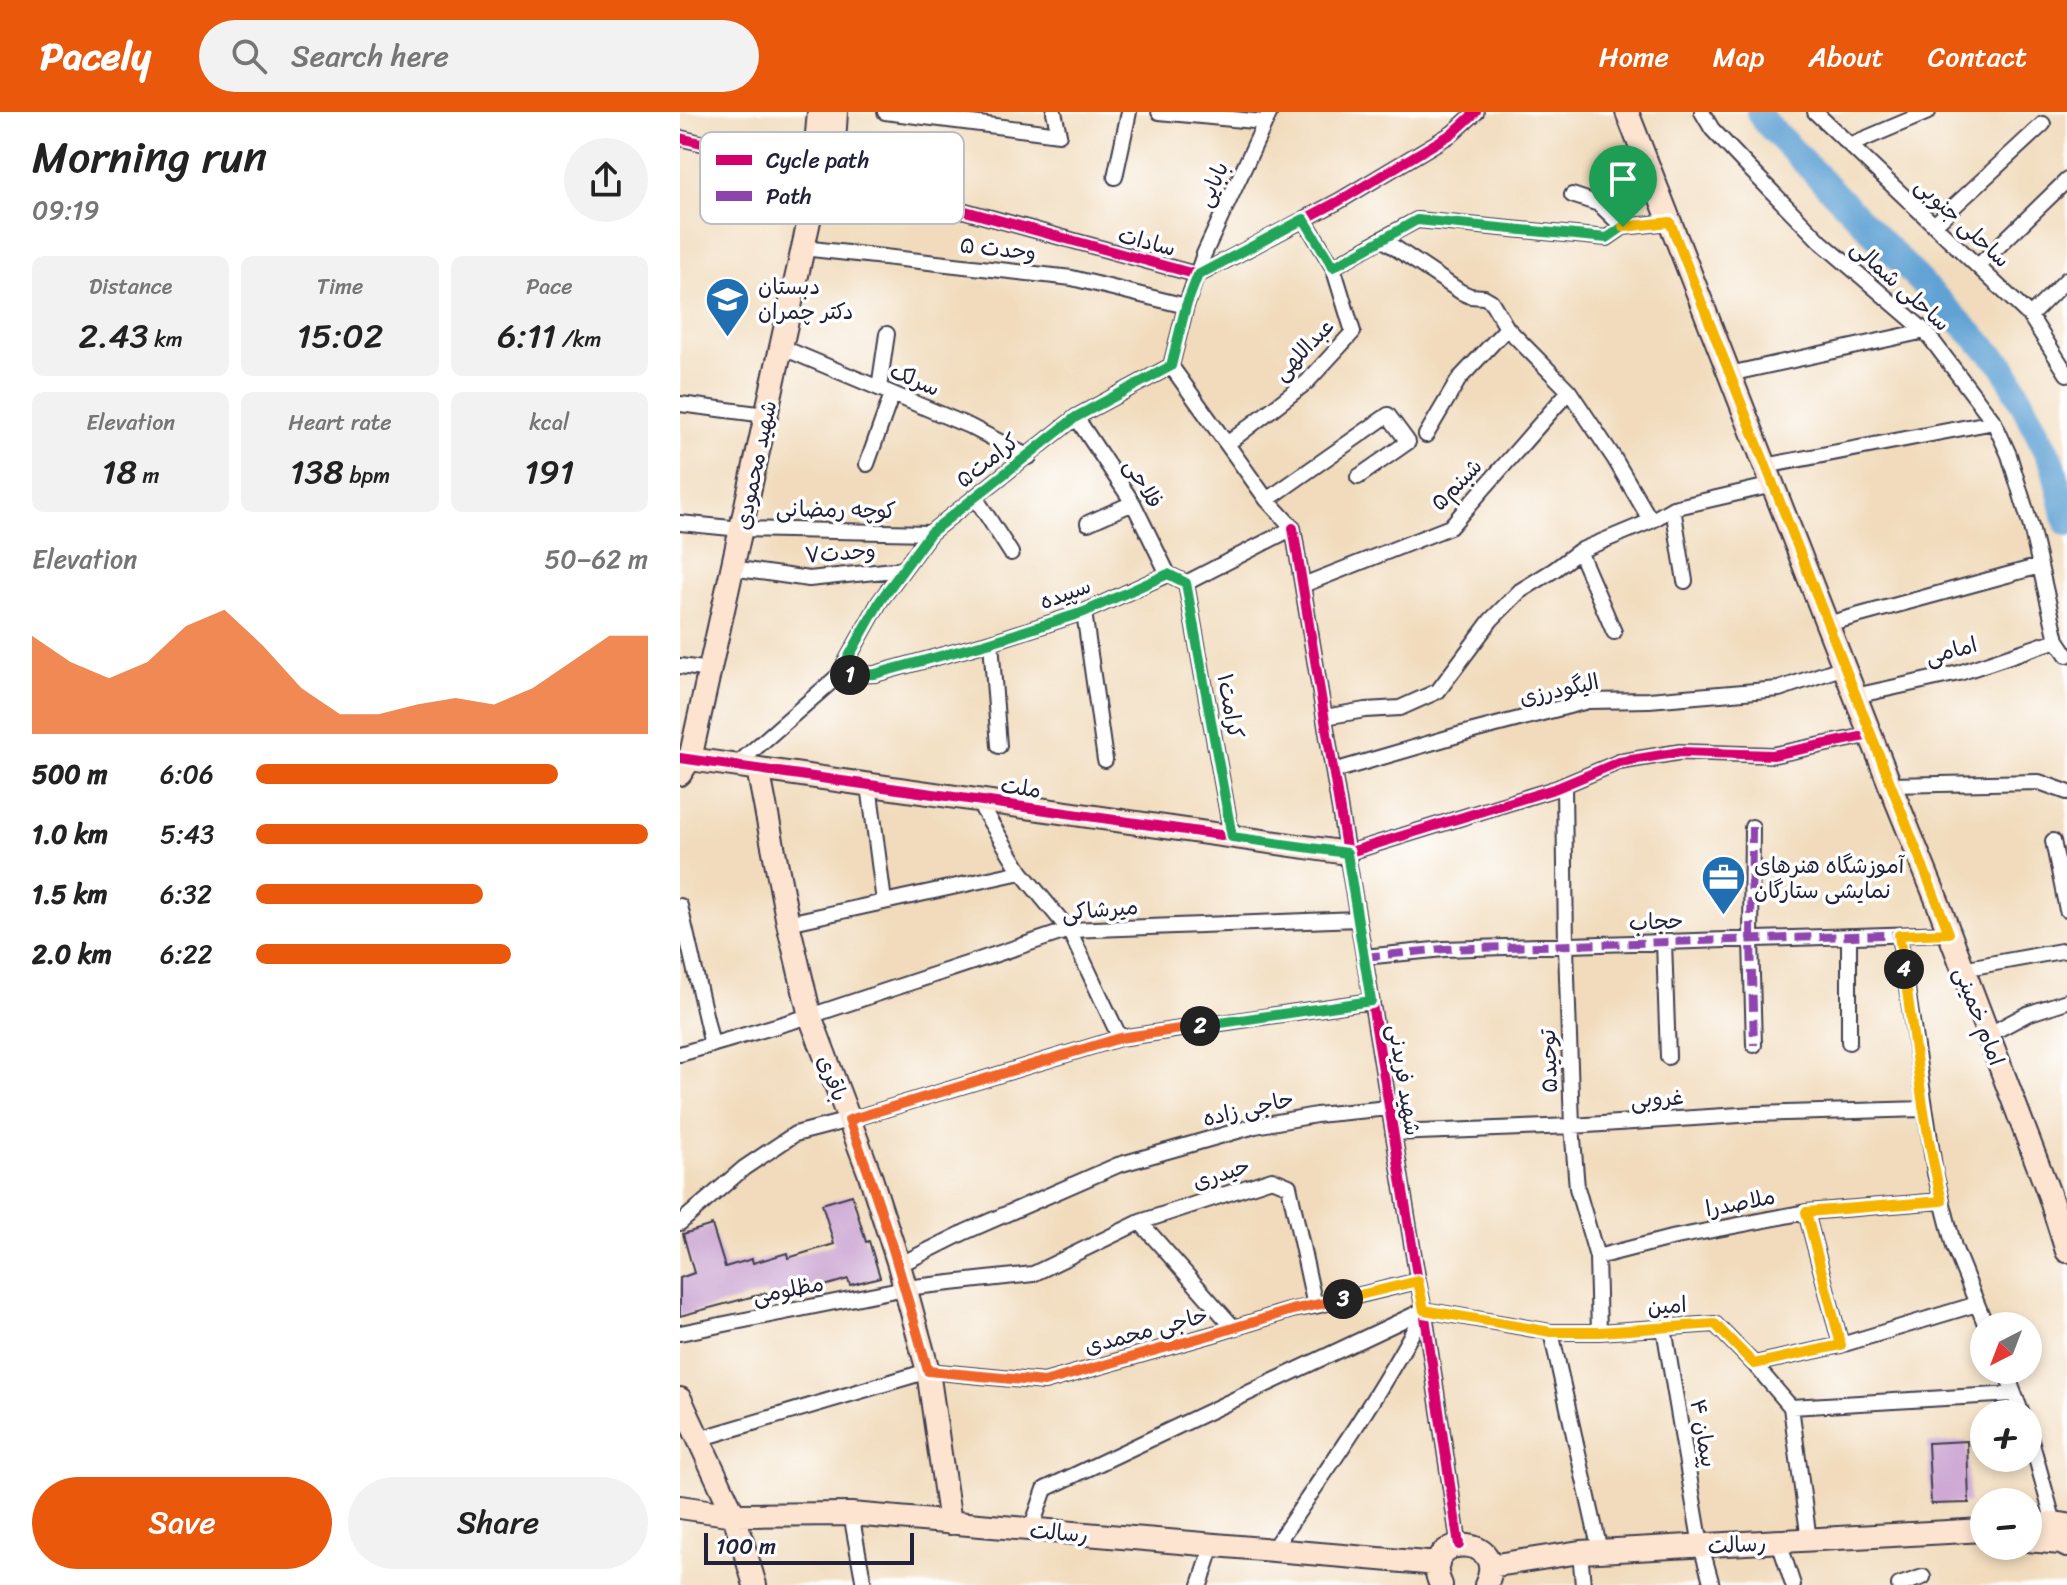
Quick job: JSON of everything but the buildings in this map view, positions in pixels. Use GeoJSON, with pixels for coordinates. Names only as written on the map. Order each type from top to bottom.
{"type":"FeatureCollection","features":[{"type":"Feature","properties":{"kind":"street","name":"شهید محمودی"},"geometry":{"type":"LineString","coordinates":[[817,132],[819,112]]}},
{"type":"Feature","properties":{"kind":"street","name":"شهید محمودی"},"geometry":{"type":"LineString","coordinates":[[835,132],[836,112]]}},
{"type":"Feature","properties":{"kind":"street"},"geometry":{"type":"LineString","coordinates":[[885,112],[1059,134],[1054,112]]}},
{"type":"Feature","properties":{"kind":"street"},"geometry":{"type":"LineString","coordinates":[[1115,177],[1129,112]]}},
{"type":"Feature","properties":{"kind":"street"},"geometry":{"type":"LineString","coordinates":[[1159,112],[1267,117]]}},
{"type":"Feature","properties":{"kind":"street","name":"سادات"},"geometry":{"type":"LineString","coordinates":[[964,211],[1198,275],[1304,219],[1453,133],[1476,112]]}},
{"type":"Feature","properties":{"kind":"street","name":"امام خمینی"},"geometry":{"type":"LineString","coordinates":[[1627,112],[1988,1035],[2058,1193],[2067,1251]]}},
{"type":"Feature","properties":{"kind":"street","name":"ساحلی شمالی"},"geometry":{"type":"LineString","coordinates":[[1702,112],[1712,129],[1821,242],[1925,331],[1994,422],[2009,455],[2025,507],[2057,640],[2067,655]]}},
{"type":"Feature","properties":{"kind":"street","name":"ساحلی جنوبی"},"geometry":{"type":"LineString","coordinates":[[1815,112],[2030,316],[2067,374]]}},
{"type":"Feature","properties":{"kind":"street"},"geometry":{"type":"LineString","coordinates":[[1850,145],[1928,112]]}},
{"type":"Feature","properties":{"kind":"street","name":"بابایی"},"geometry":{"type":"LineString","coordinates":[[1171,366],[1186,306],[1204,254],[1267,117]]}},
{"type":"Feature","properties":{"kind":"street"},"geometry":{"type":"LineString","coordinates":[[1934,225],[2043,124]]}},
{"type":"Feature","properties":{"kind":"street","name":"سادات"},"geometry":{"type":"LineString","coordinates":[[680,138],[700,143]]}},
{"type":"Feature","properties":{"kind":"street"},"geometry":{"type":"LineString","coordinates":[[1978,266],[2067,180]]}},
{"type":"Feature","properties":{"kind":"street"},"geometry":{"type":"LineString","coordinates":[[1572,195],[1599,204],[1623,227]]}},
{"type":"Feature","properties":{"kind":"street","name":"عبداللهی"},"geometry":{"type":"LineString","coordinates":[[1227,444],[1307,382],[1353,332],[1333,267],[1304,219]]}},
{"type":"Feature","properties":{"kind":"street"},"geometry":{"type":"LineString","coordinates":[[1333,267],[1417,220],[1607,238],[1623,227],[1670,222]]}},
{"type":"Feature","properties":{"kind":"street","name":"شهید محمودی"},"geometry":{"type":"LineString","coordinates":[[683,764],[710,670],[808,224]]}},
{"type":"Feature","properties":{"kind":"street"},"geometry":{"type":"LineString","coordinates":[[1382,239],[1461,292],[1491,301],[1507,328],[1569,391],[1651,521]]}},
{"type":"Feature","properties":{"kind":"street","name":"وحدت ۵"},"geometry":{"type":"LineString","coordinates":[[803,248],[1072,278],[1186,306]]}},
{"type":"Feature","properties":{"kind":"street"},"geometry":{"type":"LineString","coordinates":[[2030,316],[2067,279]]}},
{"type":"Feature","properties":{"kind":"street"},"geometry":{"type":"LineString","coordinates":[[1426,435],[1459,379],[1507,328]]}},
{"type":"Feature","properties":{"kind":"street"},"geometry":{"type":"LineString","coordinates":[[1729,374],[1925,331]]}},
{"type":"Feature","properties":{"kind":"street"},"geometry":{"type":"LineString","coordinates":[[867,464],[885,391],[887,334]]}},
{"type":"Feature","properties":{"kind":"street","name":"سرلک"},"geometry":{"type":"LineString","coordinates":[[781,347],[969,426],[1029,457]]}},
{"type":"Feature","properties":{"kind":"street"},"geometry":{"type":"LineString","coordinates":[[1168,574],[1186,583],[1293,528],[1267,500],[1171,366]]}},
{"type":"Feature","properties":{"kind":"street","name":"کرامت۵"},"geometry":{"type":"LineString","coordinates":[[735,766],[838,676],[880,601],[930,533],[1076,417],[1171,366]]}},
{"type":"Feature","properties":{"kind":"street","name":"شبنم۵"},"geometry":{"type":"LineString","coordinates":[[1303,585],[1450,527],[1569,391]]}},
{"type":"Feature","properties":{"kind":"street"},"geometry":{"type":"LineString","coordinates":[[680,404],[766,415]]}},
{"type":"Feature","properties":{"kind":"street"},"geometry":{"type":"LineString","coordinates":[[1267,500],[1388,415],[1408,442],[1358,477]]}},
{"type":"Feature","properties":{"kind":"street","name":"فلاحی"},"geometry":{"type":"LineString","coordinates":[[1076,417],[1133,503],[1168,574]]}},
{"type":"Feature","properties":{"kind":"street"},"geometry":{"type":"LineString","coordinates":[[1325,717],[1400,708],[1438,691],[1491,620],[1520,591],[1579,551],[1651,521],[1673,508],[1769,475],[1994,422]]}},
{"type":"Feature","properties":{"kind":"street"},"geometry":{"type":"LineString","coordinates":[[975,497],[1011,553]]}},
{"type":"Feature","properties":{"kind":"street"},"geometry":{"type":"LineString","coordinates":[[1088,523],[1133,503]]}},
{"type":"Feature","properties":{"kind":"street"},"geometry":{"type":"LineString","coordinates":[[1673,508],[1685,581]]}},
{"type":"Feature","properties":{"kind":"street","name":"کوچه رمضانی"},"geometry":{"type":"LineString","coordinates":[[680,523],[741,529],[930,533]]}},
{"type":"Feature","properties":{"kind":"street","name":"شهید فریدنی"},"geometry":{"type":"LineString","coordinates":[[1293,528],[1424,1310],[1459,1545]]}},
{"type":"Feature","properties":{"kind":"street"},"geometry":{"type":"LineString","coordinates":[[1579,551],[1614,632]]}},
{"type":"Feature","properties":{"kind":"street"},"geometry":{"type":"LineString","coordinates":[[1827,624],[2040,566]]}},
{"type":"Feature","properties":{"kind":"street","name":"۷وحدت"},"geometry":{"type":"LineString","coordinates":[[732,568],[809,579],[903,569]]}},
{"type":"Feature","properties":{"kind":"street","name":"سپیده"},"geometry":{"type":"LineString","coordinates":[[838,676],[875,674],[991,642],[1084,612],[1168,574]]}},
{"type":"Feature","properties":{"kind":"street","name":"کرامت۱"},"geometry":{"type":"LineString","coordinates":[[1186,583],[1232,837]]}},
{"type":"Feature","properties":{"kind":"street"},"geometry":{"type":"LineString","coordinates":[[1084,612],[1105,760]]}},
{"type":"Feature","properties":{"kind":"street","name":"امامی"},"geometry":{"type":"LineString","coordinates":[[1855,696],[1959,673],[2057,640]]}},
{"type":"Feature","properties":{"kind":"street"},"geometry":{"type":"LineString","coordinates":[[991,642],[999,746]]}},
{"type":"Feature","properties":{"kind":"street"},"geometry":{"type":"LineString","coordinates":[[680,666],[710,670]]}},
{"type":"Feature","properties":{"kind":"street","name":"الیگودرزی"},"geometry":{"type":"LineString","coordinates":[[1334,771],[1588,701],[1649,700],[1779,689],[1844,667]]}},
{"type":"Feature","properties":{"kind":"street"},"geometry":{"type":"LineString","coordinates":[[1347,853],[1564,785],[1619,762],[1680,752],[1773,755],[1870,735]]}},
{"type":"Feature","properties":{"kind":"street","name":"ملت"},"geometry":{"type":"LineString","coordinates":[[683,764],[758,769],[1347,853]]}},
{"type":"Feature","properties":{"kind":"street","name":"باقری"},"geometry":{"type":"LineString","coordinates":[[758,769],[810,1016],[870,1175],[928,1371],[950,1523]]}},
{"type":"Feature","properties":{"kind":"street"},"geometry":{"type":"LineString","coordinates":[[1890,785],[2039,782],[2067,792]]}},
{"type":"Feature","properties":{"kind":"street"},"geometry":{"type":"LineString","coordinates":[[869,785],[884,902]]}},
{"type":"Feature","properties":{"kind":"street","name":"توحید۵"},"geometry":{"type":"LineString","coordinates":[[1564,785],[1572,1126],[1577,1188],[1597,1257],[1599,1332]]}},
{"type":"Feature","properties":{"kind":"street"},"geometry":{"type":"LineString","coordinates":[[977,800],[1021,872],[1069,930],[1120,1038]]}},
{"type":"Feature","properties":{"kind":"street"},"geometry":{"type":"LineString","coordinates":[[1752,827],[1754,1045]]}},
{"type":"Feature","properties":{"kind":"street"},"geometry":{"type":"LineString","coordinates":[[2053,841],[2067,910]]}},
{"type":"Feature","properties":{"kind":"street"},"geometry":{"type":"LineString","coordinates":[[788,923],[1021,872]]}},
{"type":"Feature","properties":{"kind":"street"},"geometry":{"type":"LineString","coordinates":[[680,906],[712,1045]]}},
{"type":"Feature","properties":{"kind":"street","name":"میرشاکی"},"geometry":{"type":"LineString","coordinates":[[680,1054],[810,1016],[1069,930],[1358,919]]}},
{"type":"Feature","properties":{"kind":"street","name":"حجاب"},"geometry":{"type":"LineString","coordinates":[[1364,957],[1444,949],[1949,933]]}},
{"type":"Feature","properties":{"kind":"street"},"geometry":{"type":"LineString","coordinates":[[1899,935],[1935,1173],[1954,1247],[1980,1312]]}},
{"type":"Feature","properties":{"kind":"street"},"geometry":{"type":"LineString","coordinates":[[1849,936],[1849,1042]]}},
{"type":"Feature","properties":{"kind":"street"},"geometry":{"type":"LineString","coordinates":[[1664,942],[1668,1057]]}},
{"type":"Feature","properties":{"kind":"street"},"geometry":{"type":"LineString","coordinates":[[1962,969],[2067,950]]}},
{"type":"Feature","properties":{"kind":"street"},"geometry":{"type":"LineString","coordinates":[[680,1223],[744,1168],[795,1134],[1120,1038],[1371,1001]]}},
{"type":"Feature","properties":{"kind":"street"},"geometry":{"type":"LineString","coordinates":[[1988,1035],[2027,1014],[2067,1001]]}},
{"type":"Feature","properties":{"kind":"street","name":"حاجی زاده"},"geometry":{"type":"LineString","coordinates":[[899,1265],[965,1232],[1118,1165],[1255,1126],[1316,1115],[1389,1108]]}},
{"type":"Feature","properties":{"kind":"street","name":"غروبی"},"geometry":{"type":"LineString","coordinates":[[1393,1133],[1755,1114],[1924,1109]]}},
{"type":"Feature","properties":{"kind":"street","name":"حیدری"},"geometry":{"type":"LineString","coordinates":[[1140,1222],[1272,1179],[1289,1186],[1315,1306]]}},
{"type":"Feature","properties":{"kind":"street","name":"ملاصدرا"},"geometry":{"type":"LineString","coordinates":[[1597,1257],[1671,1238],[1806,1212],[1942,1201]]}},
{"type":"Feature","properties":{"kind":"street"},"geometry":{"type":"LineString","coordinates":[[1806,1212],[1841,1345]]}},
{"type":"Feature","properties":{"kind":"street"},"geometry":{"type":"LineString","coordinates":[[1140,1222],[1234,1328]]}},
{"type":"Feature","properties":{"kind":"street","name":"مظلومی"},"geometry":{"type":"LineString","coordinates":[[680,1333],[905,1288],[1033,1274],[1140,1222]]}},
{"type":"Feature","properties":{"kind":"street","name":"حاجی محمدی"},"geometry":{"type":"LineString","coordinates":[[699,1439],[928,1371],[1044,1382],[1292,1310],[1418,1281]]}},
{"type":"Feature","properties":{"kind":"street"},"geometry":{"type":"LineString","coordinates":[[1754,1364],[1841,1345],[1977,1304]]}},
{"type":"Feature","properties":{"kind":"street"},"geometry":{"type":"LineString","coordinates":[[1031,1529],[1045,1489],[1424,1310]]}},
{"type":"Feature","properties":{"kind":"street"},"geometry":{"type":"LineString","coordinates":[[1272,1550],[1366,1412],[1424,1310]]}},
{"type":"Feature","properties":{"kind":"street","name":"امین"},"geometry":{"type":"LineString","coordinates":[[1424,1310],[1551,1332],[1715,1324],[1791,1407]]}},
{"type":"Feature","properties":{"kind":"street","name":"پیمان ۴"},"geometry":{"type":"LineString","coordinates":[[1664,1328],[1701,1546],[1712,1585]]}},
{"type":"Feature","properties":{"kind":"street"},"geometry":{"type":"LineString","coordinates":[[1551,1332],[1590,1551],[1583,1585]]}},
{"type":"Feature","properties":{"kind":"street"},"geometry":{"type":"LineString","coordinates":[[2010,1384],[2016,1400]]}},
{"type":"Feature","properties":{"kind":"street"},"geometry":{"type":"LineString","coordinates":[[1809,1540],[1791,1407],[2014,1394]]}},
{"type":"Feature","properties":{"kind":"street"},"geometry":{"type":"LineString","coordinates":[[680,1399],[734,1515],[755,1585]]}},
{"type":"Feature","properties":{"kind":"street"},"geometry":{"type":"LineString","coordinates":[[2042,1469],[2061,1524]]}},
{"type":"Feature","properties":{"kind":"street","name":"رسالت"},"geometry":{"type":"LineString","coordinates":[[680,1507],[734,1515],[851,1514],[1272,1550],[1439,1574]]}},
{"type":"Feature","properties":{"kind":"street"},"geometry":{"type":"LineString","coordinates":[[851,1514],[864,1585]]}},
{"type":"Feature","properties":{"kind":"street","name":"رسالت"},"geometry":{"type":"LineString","coordinates":[[1488,1575],[1590,1551],[1970,1531]]}},
{"type":"Feature","properties":{"kind":"street"},"geometry":{"type":"LineString","coordinates":[[1950,1533],[1970,1535]]}},
{"type":"Feature","properties":{"kind":"street"},"geometry":{"type":"LineString","coordinates":[[2042,1541],[2067,1546]]}},
{"type":"Feature","properties":{"kind":"street"},"geometry":{"type":"LineString","coordinates":[[1779,1542],[1793,1585]]}},
{"type":"Feature","properties":{"kind":"street"},"geometry":{"type":"LineString","coordinates":[[1200,1585],[1213,1545]]}},
{"type":"Feature","properties":{"kind":"street"},"geometry":{"type":"LineString","coordinates":[[1439,1574],[1445,1551],[1459,1545],[1475,1547],[1487,1558],[1488,1575]]}},
{"type":"Feature","properties":{"kind":"street"},"geometry":{"type":"LineString","coordinates":[[1899,1585],[1923,1577]]}},
{"type":"Feature","properties":{"kind":"waterway"},"geometry":{"type":"LineString","coordinates":[[1759,112],[1764,121],[2004,367],[2053,464],[2067,523]]}},
{"type":"Feature","properties":{"kind":"marked path"},"geometry":{"type":"LineString","coordinates":[[1752,827],[1754,1045]]}},
{"type":"Feature","properties":{"kind":"marked path"},"geometry":{"type":"LineString","coordinates":[[1364,957],[1444,949],[1949,933]]}},
{"type":"Feature","properties":{"kind":"cycle path"},"geometry":{"type":"LineString","coordinates":[[964,211],[1198,275],[1339,201],[1453,133],[1476,112]]}},
{"type":"Feature","properties":{"kind":"cycle path"},"geometry":{"type":"LineString","coordinates":[[680,138],[700,143]]}},
{"type":"Feature","properties":{"kind":"cycle path"},"geometry":{"type":"LineString","coordinates":[[1293,528],[1424,1310],[1459,1545]]}},
{"type":"Feature","properties":{"kind":"cycle path"},"geometry":{"type":"LineString","coordinates":[[680,758],[1347,853],[1557,788],[1619,762],[1680,752],[1773,755],[1870,735]]}},
{"type":"Feature","properties":{"kind":"place","name":"دبستان دکتر چمران"},"geometry":{"type":"Point","coordinates":[727,338]}},
{"type":"Feature","properties":{"kind":"place","name":"آموزشگاه هنرهای نمایشی ستارگان"},"geometry":{"type":"Point","coordinates":[1723,917]}},
{"type":"Feature","properties":{"kind":"route"},"geometry":{"type":"LineString","coordinates":[[1304,219],[1333,267],[1417,220],[1607,238],[1623,227],[1670,222],[1949,933],[1899,935],[1924,1109],[1942,1201],[1806,1212],[1841,1345],[1754,1364],[1715,1324],[1551,1332],[1424,1310],[1418,1281],[1292,1310],[1044,1382],[928,1371],[899,1265],[849,1120],[1120,1038],[1371,1001],[1347,853],[1232,837],[1186,583],[1168,574],[1084,612],[991,642],[875,674],[838,676],[880,601],[930,533],[1076,417],[1171,366],[1186,306],[1198,275],[1304,219]]}}]}
